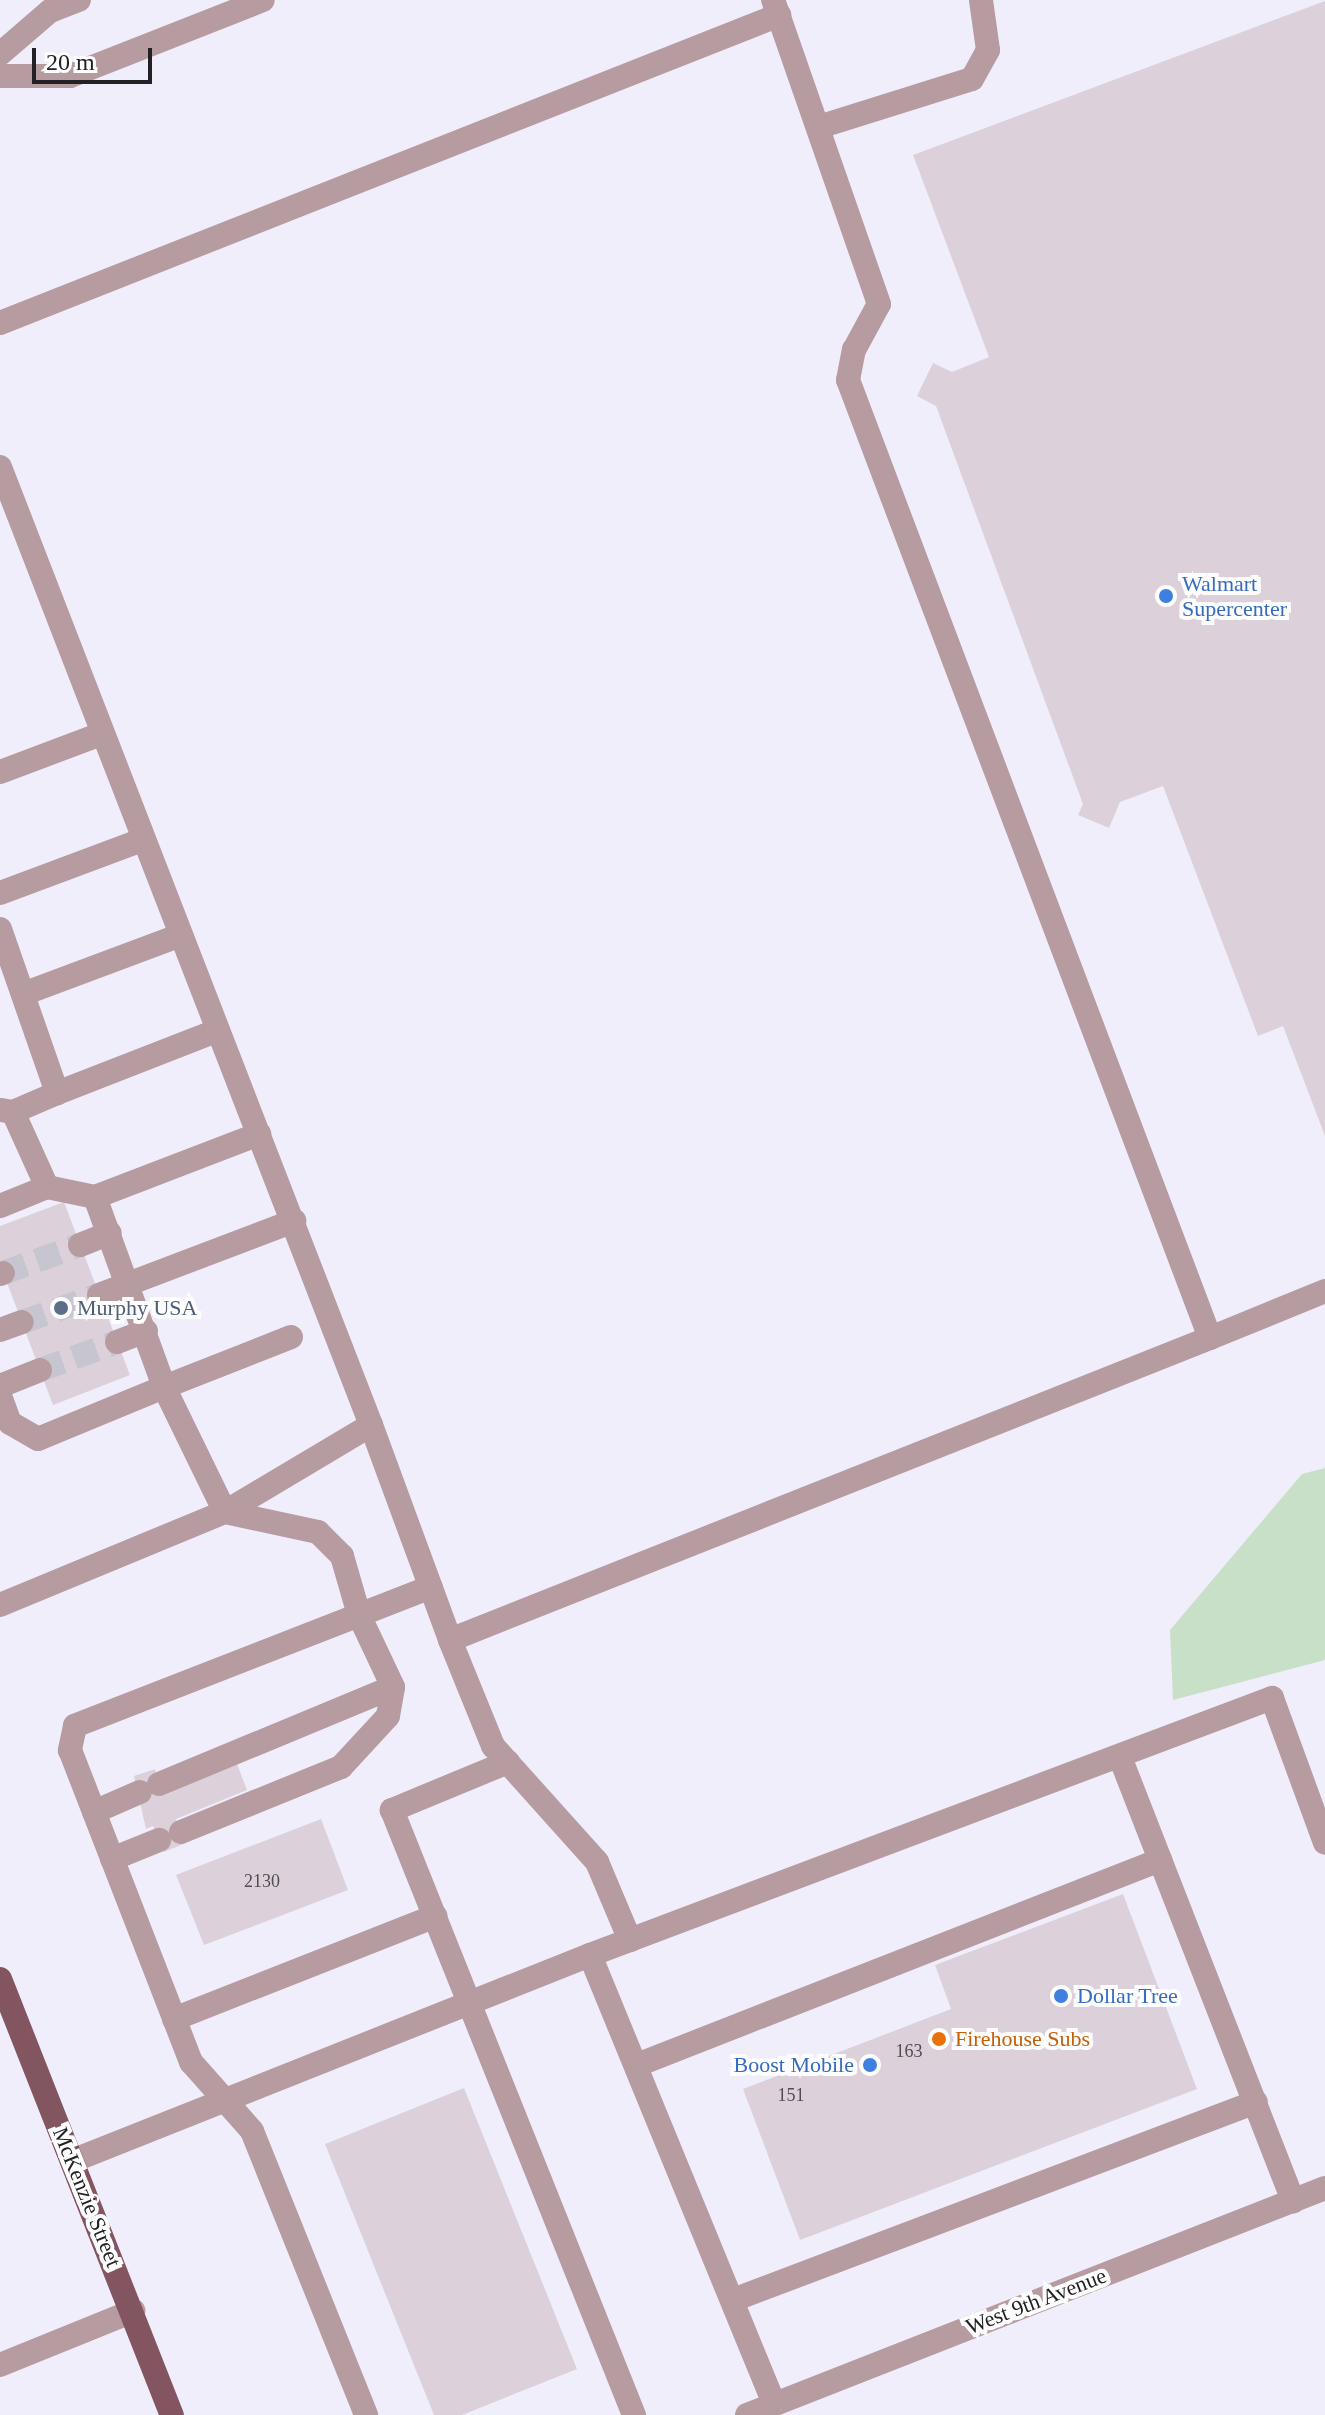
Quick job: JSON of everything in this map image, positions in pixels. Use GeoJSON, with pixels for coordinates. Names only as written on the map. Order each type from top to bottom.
{"type":"FeatureCollection","features":[{"type":"Feature","properties":{"kind":"main road","name":"McKenzie Street"},"geometry":{"type":"LineString","coordinates":[[0,1979],[172,2415]]}},
{"type":"Feature","properties":{"kind":"street"},"geometry":{"type":"LineString","coordinates":[[0,54],[50,11],[79,0]]}},
{"type":"Feature","properties":{"kind":"street"},"geometry":{"type":"LineString","coordinates":[[0,76],[70,76],[263,0]]}},
{"type":"Feature","properties":{"kind":"street"},"geometry":{"type":"LineString","coordinates":[[822,126],[972,79],[988,50],[981,0]]}},
{"type":"Feature","properties":{"kind":"street"},"geometry":{"type":"LineString","coordinates":[[0,323],[776,8],[822,126],[879,304],[854,350],[848,380],[1210,1338]]}},
{"type":"Feature","properties":{"kind":"street"},"geometry":{"type":"LineString","coordinates":[[0,467],[139,841],[294,1221],[450,1640],[493,1746],[597,1862],[630,1940]]}},
{"type":"Feature","properties":{"kind":"street"},"geometry":{"type":"LineString","coordinates":[[0,772],[101,734]]}},
{"type":"Feature","properties":{"kind":"street"},"geometry":{"type":"LineString","coordinates":[[0,893],[139,841]]}},
{"type":"Feature","properties":{"kind":"street"},"geometry":{"type":"LineString","coordinates":[[0,929],[57,1093]]}},
{"type":"Feature","properties":{"kind":"street"},"geometry":{"type":"LineString","coordinates":[[23,994],[178,936]]}},
{"type":"Feature","properties":{"kind":"street"},"geometry":{"type":"LineString","coordinates":[[47,1187],[7,1111],[216,1031]]}},
{"type":"Feature","properties":{"kind":"street"},"geometry":{"type":"LineString","coordinates":[[0,1206],[47,1187],[95,1197],[259,1134]]}},
{"type":"Feature","properties":{"kind":"street"},"geometry":{"type":"LineString","coordinates":[[95,1197],[164,1387],[225,1512]]}},
{"type":"Feature","properties":{"kind":"street"},"geometry":{"type":"LineString","coordinates":[[99,1295],[294,1221]]}},
{"type":"Feature","properties":{"kind":"street"},"geometry":{"type":"LineString","coordinates":[[80,1245],[110,1233]]}},
{"type":"Feature","properties":{"kind":"street"},"geometry":{"type":"LineString","coordinates":[[450,1640],[1325,1291]]}},
{"type":"Feature","properties":{"kind":"street"},"geometry":{"type":"LineString","coordinates":[[117,1342],[146,1331]]}},
{"type":"Feature","properties":{"kind":"street"},"geometry":{"type":"LineString","coordinates":[[0,1396],[10,1423],[38,1439],[291,1337]]}},
{"type":"Feature","properties":{"kind":"street"},"geometry":{"type":"LineString","coordinates":[[0,1386],[40,1370]]}},
{"type":"Feature","properties":{"kind":"street"},"geometry":{"type":"LineString","coordinates":[[0,1605],[225,1512],[371,1425]]}},
{"type":"Feature","properties":{"kind":"street"},"geometry":{"type":"LineString","coordinates":[[112,1859],[341,1767],[388,1716],[393,1687],[359,1615],[342,1556],[318,1532],[225,1512]]}},
{"type":"Feature","properties":{"kind":"street"},"geometry":{"type":"LineString","coordinates":[[366,2415],[252,2131],[222,2101],[191,2062],[70,1750],[75,1726],[431,1587]]}},
{"type":"Feature","properties":{"kind":"street"},"geometry":{"type":"LineString","coordinates":[[94,1812],[393,1687]]}},
{"type":"Feature","properties":{"kind":"street"},"geometry":{"type":"LineString","coordinates":[[72,2161],[471,2006],[590,1955],[1272,1698],[1325,1843]]}},
{"type":"Feature","properties":{"kind":"street"},"geometry":{"type":"LineString","coordinates":[[1120,1757],[1293,2201]]}},
{"type":"Feature","properties":{"kind":"street"},"geometry":{"type":"LineString","coordinates":[[508,1762],[392,1810],[634,2415]]}},
{"type":"Feature","properties":{"kind":"street"},"geometry":{"type":"LineString","coordinates":[[637,2065],[1160,1860]]}},
{"type":"Feature","properties":{"kind":"street"},"geometry":{"type":"LineString","coordinates":[[174,2019],[435,1916]]}},
{"type":"Feature","properties":{"kind":"street"},"geometry":{"type":"LineString","coordinates":[[590,1955],[774,2403]]}},
{"type":"Feature","properties":{"kind":"street"},"geometry":{"type":"LineString","coordinates":[[733,2300],[1256,2102]]}},
{"type":"Feature","properties":{"kind":"street","name":"West 9th Avenue"},"geometry":{"type":"LineString","coordinates":[[747,2415],[1325,2188]]}},
{"type":"Feature","properties":{"kind":"street"},"geometry":{"type":"LineString","coordinates":[[0,2365],[133,2311]]}},
{"type":"Feature","properties":{"kind":"green space"},"geometry":{"type":"Polygon","coordinates":[[[1325,1468],[1325,1660],[1173,1700],[1170,1630],[1302,1474],[1325,1468]]]}},
{"type":"Feature","properties":{"kind":"building","name":"Walmart Supercenter"},"geometry":{"type":"Polygon","coordinates":[[[1325,1],[1325,1136],[1283,1026],[1258,1036],[1163,786],[1120,802],[1109,828],[1078,815],[1083,804],[936,406],[917,396],[933,363],[952,372],[989,357],[913,155],[1325,1]]]}},
{"type":"Feature","properties":{"kind":"building","name":"Murphy USA"},"geometry":{"type":"Polygon","coordinates":[[[64,1202],[130,1375],[53,1405],[0,1264],[0,1226],[64,1202]]]}},
{"type":"Feature","properties":{"kind":"building"},"geometry":{"type":"Polygon","coordinates":[[[237,1764],[247,1790],[176,1819],[186,1843],[164,1852],[153,1826],[146,1829],[134,1776],[155,1769],[163,1794],[237,1764]]]}},
{"type":"Feature","properties":{"kind":"building"},"geometry":{"type":"Polygon","coordinates":[[[321,1819],[348,1890],[204,1945],[176,1875],[321,1819]]]}},
{"type":"Feature","properties":{"kind":"building"},"geometry":{"type":"Polygon","coordinates":[[[1123,1894],[1197,2089],[800,2240],[743,2089],[951,2009],[935,1965],[1123,1894]]]}},
{"type":"Feature","properties":{"kind":"building"},"geometry":{"type":"Polygon","coordinates":[[[464,2088],[577,2369],[462,2415],[434,2415],[325,2144],[464,2088]]]}},
{"type":"Feature","properties":{"kind":"tunnel"},"geometry":{"type":"LineString","coordinates":[[3,1273],[80,1245]]}},
{"type":"Feature","properties":{"kind":"tunnel"},"geometry":{"type":"LineString","coordinates":[[22,1322],[99,1295]]}},
{"type":"Feature","properties":{"kind":"tunnel"},"geometry":{"type":"LineString","coordinates":[[40,1370],[117,1342]]}},
{"type":"Feature","properties":{"kind":"place","name":"Walmart Supercenter"},"geometry":{"type":"Point","coordinates":[1166,596]}},
{"type":"Feature","properties":{"kind":"place","name":"Murphy USA"},"geometry":{"type":"Point","coordinates":[61,1308]}},
{"type":"Feature","properties":{"kind":"place","name":"Dollar Tree"},"geometry":{"type":"Point","coordinates":[1061,1996]}},
{"type":"Feature","properties":{"kind":"place","name":"Firehouse Subs"},"geometry":{"type":"Point","coordinates":[939,2039]}},
{"type":"Feature","properties":{"kind":"place","name":"Boost Mobile"},"geometry":{"type":"Point","coordinates":[870,2065]}}]}
